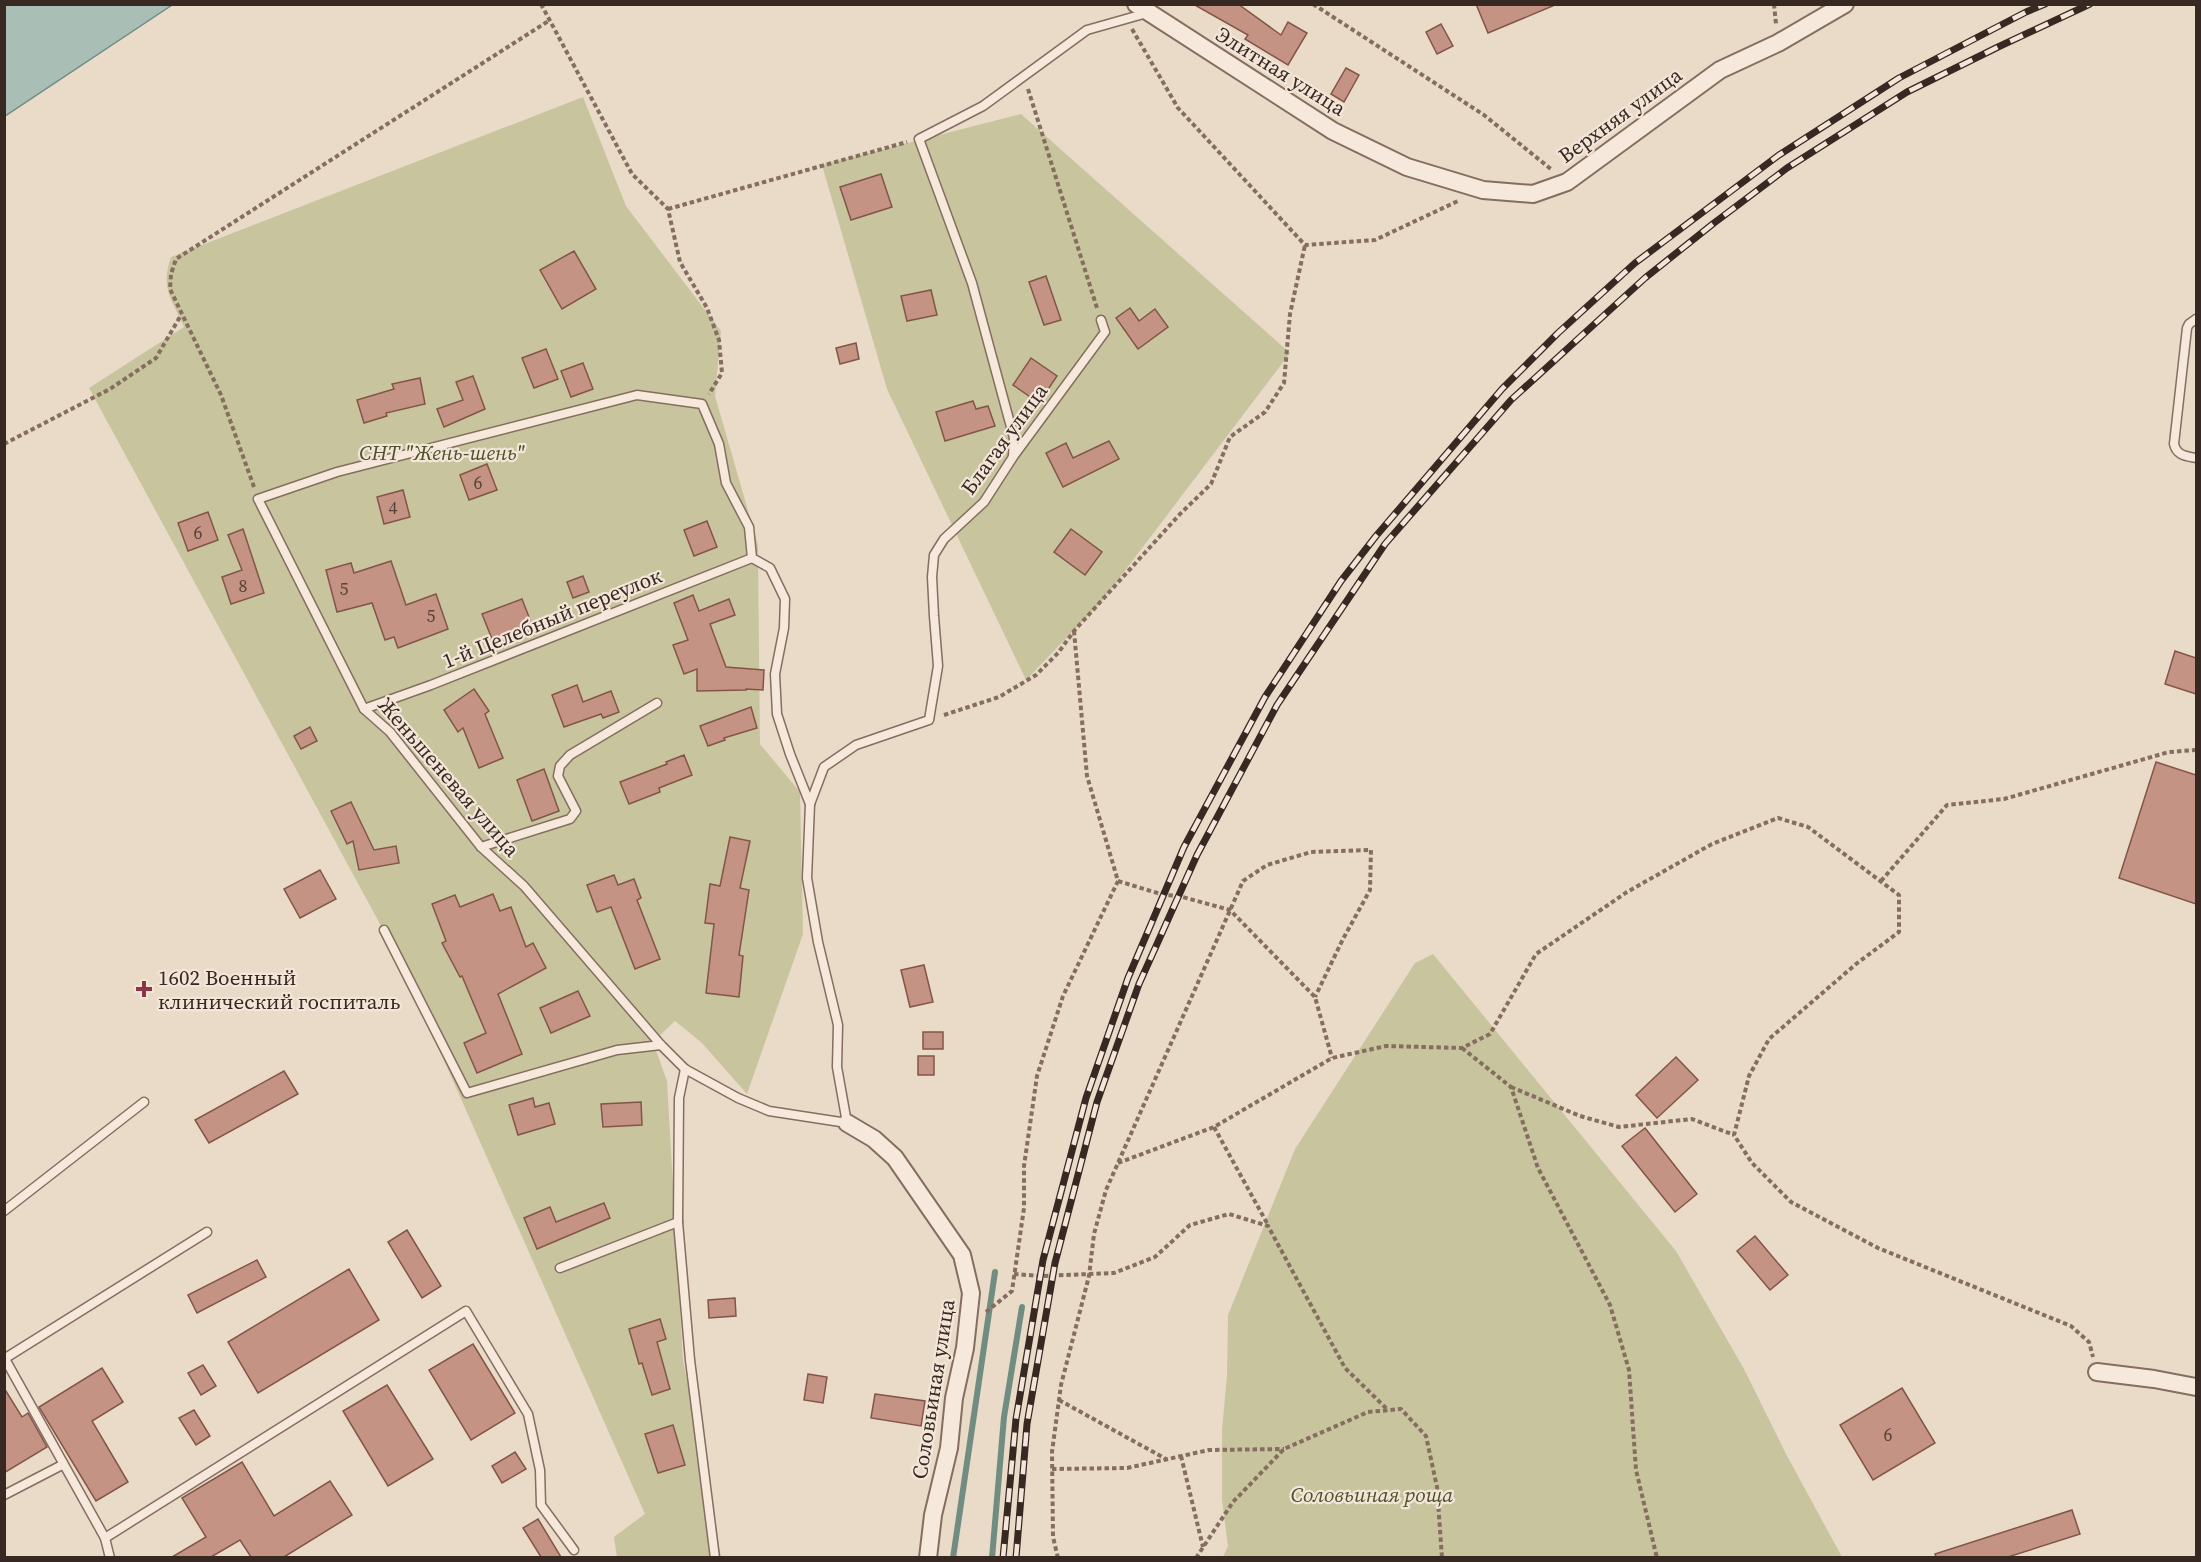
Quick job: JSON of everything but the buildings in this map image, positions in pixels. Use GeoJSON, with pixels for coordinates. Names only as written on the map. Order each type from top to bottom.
{"type":"FeatureCollection","features":[{"type":"Feature","properties":{"kind":"street","name":"Верхняя улица"},"geometry":{"type":"LineString","coordinates":[[1407,167],[1483,190],[1533,194],[1567,182],[1720,70],[1778,43],[1845,4]]}},
{"type":"Feature","properties":{"kind":"street","name":"Элитная улица"},"geometry":{"type":"LineString","coordinates":[[1142,8],[1333,131],[1407,167]]}},
{"type":"Feature","properties":{"kind":"street","name":"Соловьиная улица"},"geometry":{"type":"LineString","coordinates":[[847,1123],[874,1139],[896,1158],[962,1255],[971,1293],[968,1326],[954,1398],[949,1448],[933,1515],[928,1557]]}},
{"type":"Feature","properties":{"kind":"street"},"geometry":{"type":"LineString","coordinates":[[2097,1372],[2196,1387]]}},
{"type":"Feature","properties":{"kind":"lane"},"geometry":{"type":"LineString","coordinates":[[1013,457],[1014,438],[972,283],[919,139],[983,106],[1087,30],[1127,20],[1142,8]]}},
{"type":"Feature","properties":{"kind":"lane"},"geometry":{"type":"LineString","coordinates":[[2196,319],[2187,328],[2174,444],[2181,455],[2196,458]]}},
{"type":"Feature","properties":{"kind":"lane","name":"Благая улица"},"geometry":{"type":"LineString","coordinates":[[929,720],[938,666],[932,576],[934,555],[944,539],[984,502],[1013,457],[1105,332],[1101,320]]}},
{"type":"Feature","properties":{"kind":"lane"},"geometry":{"type":"LineString","coordinates":[[258,499],[337,472],[637,395],[702,404],[719,444],[726,483],[749,527],[752,558],[770,568],[785,599],[784,628],[775,674],[777,714],[810,804]]}},
{"type":"Feature","properties":{"kind":"lane","name":"Женьшеневая улица"},"geometry":{"type":"LineString","coordinates":[[258,499],[364,710],[390,732],[481,847],[524,886],[661,1045]]}},
{"type":"Feature","properties":{"kind":"lane","name":"1-й Целебный переулок"},"geometry":{"type":"LineString","coordinates":[[364,710],[752,558]]}},
{"type":"Feature","properties":{"kind":"lane"},"geometry":{"type":"LineString","coordinates":[[481,847],[570,819],[576,811],[558,776],[560,766],[570,755],[657,703]]}},
{"type":"Feature","properties":{"kind":"lane"},"geometry":{"type":"LineString","coordinates":[[847,1123],[837,1067],[838,1025],[818,942],[807,878],[810,804],[824,767],[856,746],[929,720]]}},
{"type":"Feature","properties":{"kind":"lane"},"geometry":{"type":"LineString","coordinates":[[384,930],[467,1093],[617,1050],[661,1045]]}},
{"type":"Feature","properties":{"kind":"lane","name":"Соловьиная улица"},"geometry":{"type":"LineString","coordinates":[[661,1045],[685,1069],[769,1112],[847,1123]]}},
{"type":"Feature","properties":{"kind":"lane"},"geometry":{"type":"LineString","coordinates":[[685,1069],[679,1098],[678,1222],[690,1360],[715,1557]]}},
{"type":"Feature","properties":{"kind":"lane"},"geometry":{"type":"LineString","coordinates":[[4,1211],[144,1102]]}},
{"type":"Feature","properties":{"kind":"lane"},"geometry":{"type":"LineString","coordinates":[[560,1268],[678,1222]]}},
{"type":"Feature","properties":{"kind":"lane"},"geometry":{"type":"LineString","coordinates":[[110,1557],[105,1538],[62,1466],[5,1359],[207,1232]]}},
{"type":"Feature","properties":{"kind":"lane"},"geometry":{"type":"LineString","coordinates":[[105,1538],[466,1311],[528,1414],[540,1470],[541,1505],[574,1550]]}},
{"type":"Feature","properties":{"kind":"lane"},"geometry":{"type":"LineString","coordinates":[[4,1495],[62,1466]]}},
{"type":"Feature","properties":{"kind":"path"},"geometry":{"type":"LineString","coordinates":[[541,4],[632,174],[668,209],[680,262],[707,308],[719,340],[722,373],[702,404]]}},
{"type":"Feature","properties":{"kind":"path"},"geometry":{"type":"LineString","coordinates":[[1313,4],[1484,115],[1567,182]]}},
{"type":"Feature","properties":{"kind":"path"},"geometry":{"type":"LineString","coordinates":[[258,499],[221,395],[170,289],[171,274],[176,259],[550,20]]}},
{"type":"Feature","properties":{"kind":"path"},"geometry":{"type":"LineString","coordinates":[[1127,20],[1178,108],[1305,245]]}},
{"type":"Feature","properties":{"kind":"path"},"geometry":{"type":"LineString","coordinates":[[1024,76],[1101,320]]}},
{"type":"Feature","properties":{"kind":"path"},"geometry":{"type":"LineString","coordinates":[[668,209],[919,139]]}},
{"type":"Feature","properties":{"kind":"path"},"geometry":{"type":"LineString","coordinates":[[1305,245],[1375,240],[1483,190]]}},
{"type":"Feature","properties":{"kind":"path"},"geometry":{"type":"LineString","coordinates":[[929,720],[999,697],[1036,675],[1180,514],[1211,484],[1230,438],[1265,412],[1284,383],[1290,315],[1305,245]]}},
{"type":"Feature","properties":{"kind":"path"},"geometry":{"type":"LineString","coordinates":[[4,444],[110,389],[156,358],[181,314]]}},
{"type":"Feature","properties":{"kind":"path"},"geometry":{"type":"LineString","coordinates":[[968,1326],[1012,1292],[1024,1208],[1024,1166],[1037,1076],[1063,996],[1118,881],[1087,776],[1074,632]]}},
{"type":"Feature","properties":{"kind":"path"},"geometry":{"type":"LineString","coordinates":[[1881,881],[1947,805],[2004,799],[2169,752],[2196,750]]}},
{"type":"Feature","properties":{"kind":"path"},"geometry":{"type":"LineString","coordinates":[[1118,1163],[1214,1127],[1332,1058],[1386,1046],[1462,1048],[1490,1034],[1536,954],[1627,892],[1712,844],[1778,818],[1808,827],[1899,894],[1899,932],[1856,964],[1769,1039],[1749,1076],[1734,1135]]}},
{"type":"Feature","properties":{"kind":"path"},"geometry":{"type":"LineString","coordinates":[[1058,1557],[1053,1537],[1052,1452],[1059,1400],[1089,1276],[1094,1234],[1106,1190],[1243,881],[1267,865],[1311,852],[1371,850],[1370,890],[1315,997]]}},
{"type":"Feature","properties":{"kind":"path"},"geometry":{"type":"LineString","coordinates":[[1118,881],[1164,895],[1179,896],[1230,910],[1315,997],[1332,1058]]}},
{"type":"Feature","properties":{"kind":"path"},"geometry":{"type":"LineString","coordinates":[[1462,1048],[1511,1087],[1580,1116],[1619,1127],[1692,1119],[1734,1135],[1752,1163],[1791,1202],[1878,1248],[2071,1326],[2089,1342],[2097,1372]]}},
{"type":"Feature","properties":{"kind":"path"},"geometry":{"type":"LineString","coordinates":[[1511,1087],[1538,1168],[1610,1305],[1629,1370],[1636,1470],[1657,1557]]}},
{"type":"Feature","properties":{"kind":"path"},"geometry":{"type":"LineString","coordinates":[[1214,1127],[1345,1368],[1388,1410]]}},
{"type":"Feature","properties":{"kind":"path"},"geometry":{"type":"LineString","coordinates":[[1014,1274],[1089,1276],[1113,1273],[1155,1257],[1190,1224],[1228,1214],[1268,1226]]}},
{"type":"Feature","properties":{"kind":"path"},"geometry":{"type":"LineString","coordinates":[[1059,1400],[1166,1460]]}},
{"type":"Feature","properties":{"kind":"path"},"geometry":{"type":"LineString","coordinates":[[1196,1557],[1233,1502],[1284,1449],[1368,1412],[1401,1409],[1426,1436],[1437,1487],[1442,1557]]}},
{"type":"Feature","properties":{"kind":"path"},"geometry":{"type":"LineString","coordinates":[[1052,1469],[1127,1468],[1209,1450],[1284,1449]]}},
{"type":"Feature","properties":{"kind":"path"},"geometry":{"type":"LineString","coordinates":[[1181,1456],[1203,1547]]}},
{"type":"Feature","properties":{"kind":"green space","name":"СНТ \"Жень-шень\""},"geometry":{"type":"Polygon","coordinates":[[[583,97],[626,206],[721,331],[715,396],[758,545],[760,744],[800,792],[803,934],[747,1094],[702,1043],[675,1021],[653,1042],[667,1081],[683,1360],[721,1557],[617,1557],[614,1537],[645,1514],[399,959],[89,388],[184,327],[167,286],[171,257],[583,97]]]}},
{"type":"Feature","properties":{"kind":"green space"},"geometry":{"type":"Polygon","coordinates":[[[1021,114],[1290,353],[1102,601],[1026,680],[887,389],[822,165],[1021,114]]]}},
{"type":"Feature","properties":{"kind":"green space","name":"Соловьиная роща"},"geometry":{"type":"Polygon","coordinates":[[[1433,954],[1676,1251],[1744,1369],[1786,1454],[1842,1557],[1223,1557],[1228,1546],[1222,1500],[1222,1430],[1227,1375],[1228,1315],[1295,1149],[1415,963],[1433,954]]]}},
{"type":"Feature","properties":{"kind":"shaded area"},"geometry":{"type":"Polygon","coordinates":[[[172,5],[5,116],[4,6],[172,5]]]}},
{"type":"Feature","properties":{"kind":"waterway"},"geometry":{"type":"LineString","coordinates":[[953,1558],[995,1272]]}},
{"type":"Feature","properties":{"kind":"waterway"},"geometry":{"type":"LineString","coordinates":[[992,1558],[1004,1417],[1022,1307]]}},
{"type":"Feature","properties":{"kind":"railway"},"geometry":{"type":"LineString","coordinates":[[1003,1558],[1016,1419],[1043,1260],[1086,1098],[1128,978],[1184,847],[1265,697],[1341,581],[1376,536],[1502,389],[1558,333],[1635,263],[1779,155],[1899,78],[2045,4]]}},
{"type":"Feature","properties":{"kind":"railway"},"geometry":{"type":"LineString","coordinates":[[1016,1558],[1027,1424],[1055,1263],[1097,1102],[1139,984],[1197,855],[1277,705],[1385,544],[1511,400],[1645,278],[1714,223],[1787,168],[1907,92],[2090,4]]}},
{"type":"Feature","properties":{"kind":"place","name":"1602 Военный клинический госпиталь"},"geometry":{"type":"Point","coordinates":[144,989]}}]}
